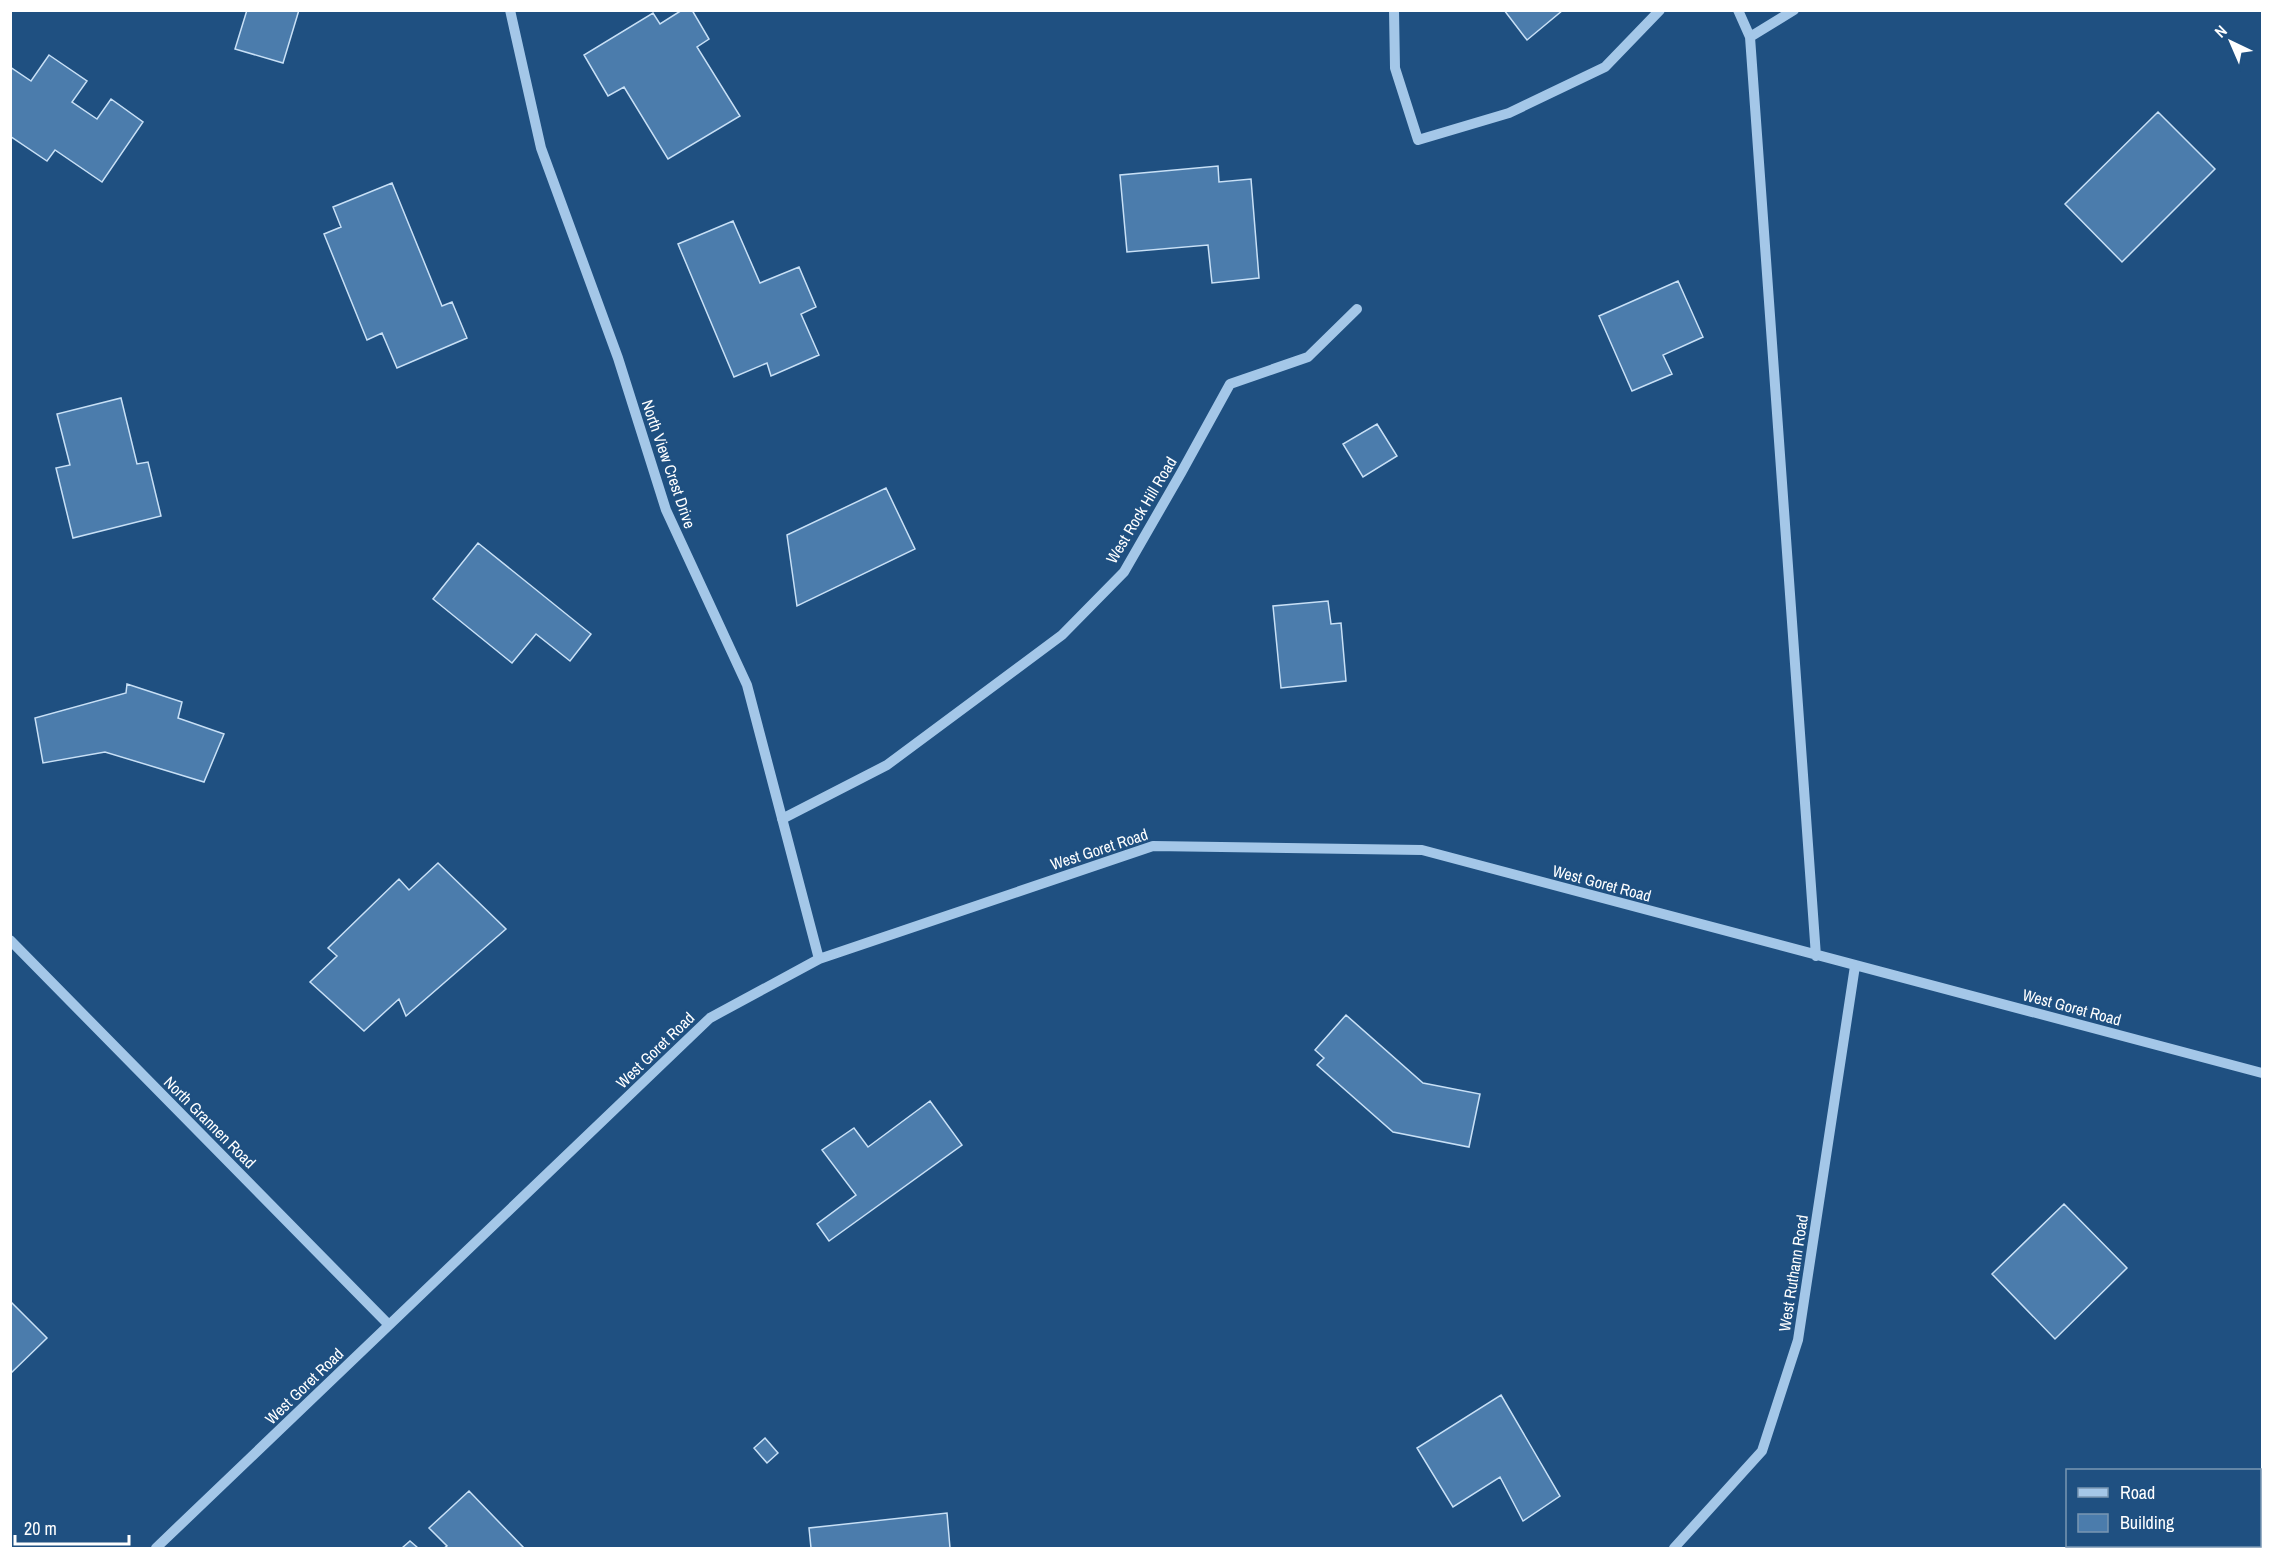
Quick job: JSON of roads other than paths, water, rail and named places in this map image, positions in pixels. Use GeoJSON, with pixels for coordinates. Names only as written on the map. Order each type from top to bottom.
{"type":"FeatureCollection","features":[{"type":"Feature","properties":{"kind":"street","name":"North View Crest Drive"},"geometry":{"type":"LineString","coordinates":[[510,10],[541,148],[618,358],[666,510],[747,685],[819,959]]}},
{"type":"Feature","properties":{"kind":"street"},"geometry":{"type":"LineString","coordinates":[[1394,10],[1395,68],[1418,140],[1509,113],[1605,67],[1660,10]]}},
{"type":"Feature","properties":{"kind":"street"},"geometry":{"type":"LineString","coordinates":[[1738,10],[1750,37],[1816,956]]}},
{"type":"Feature","properties":{"kind":"street"},"geometry":{"type":"LineString","coordinates":[[1750,37],[1794,10]]}},
{"type":"Feature","properties":{"kind":"street","name":"West Rock Hill Road"},"geometry":{"type":"LineString","coordinates":[[782,819],[887,765],[1062,635],[1124,572],[1182,473],[1230,384],[1308,357],[1358,309]]}},
{"type":"Feature","properties":{"kind":"street","name":"West Goret Road"},"geometry":{"type":"LineString","coordinates":[[156,1548],[710,1018],[819,959],[1153,846],[1422,850],[2262,1073]]}},
{"type":"Feature","properties":{"kind":"street","name":"North Grannen Road"},"geometry":{"type":"LineString","coordinates":[[10,940],[389,1325]]}},
{"type":"Feature","properties":{"kind":"street","name":"West Ruthann Road"},"geometry":{"type":"LineString","coordinates":[[1674,1548],[1762,1451],[1798,1340],[1855,966]]}}]}
